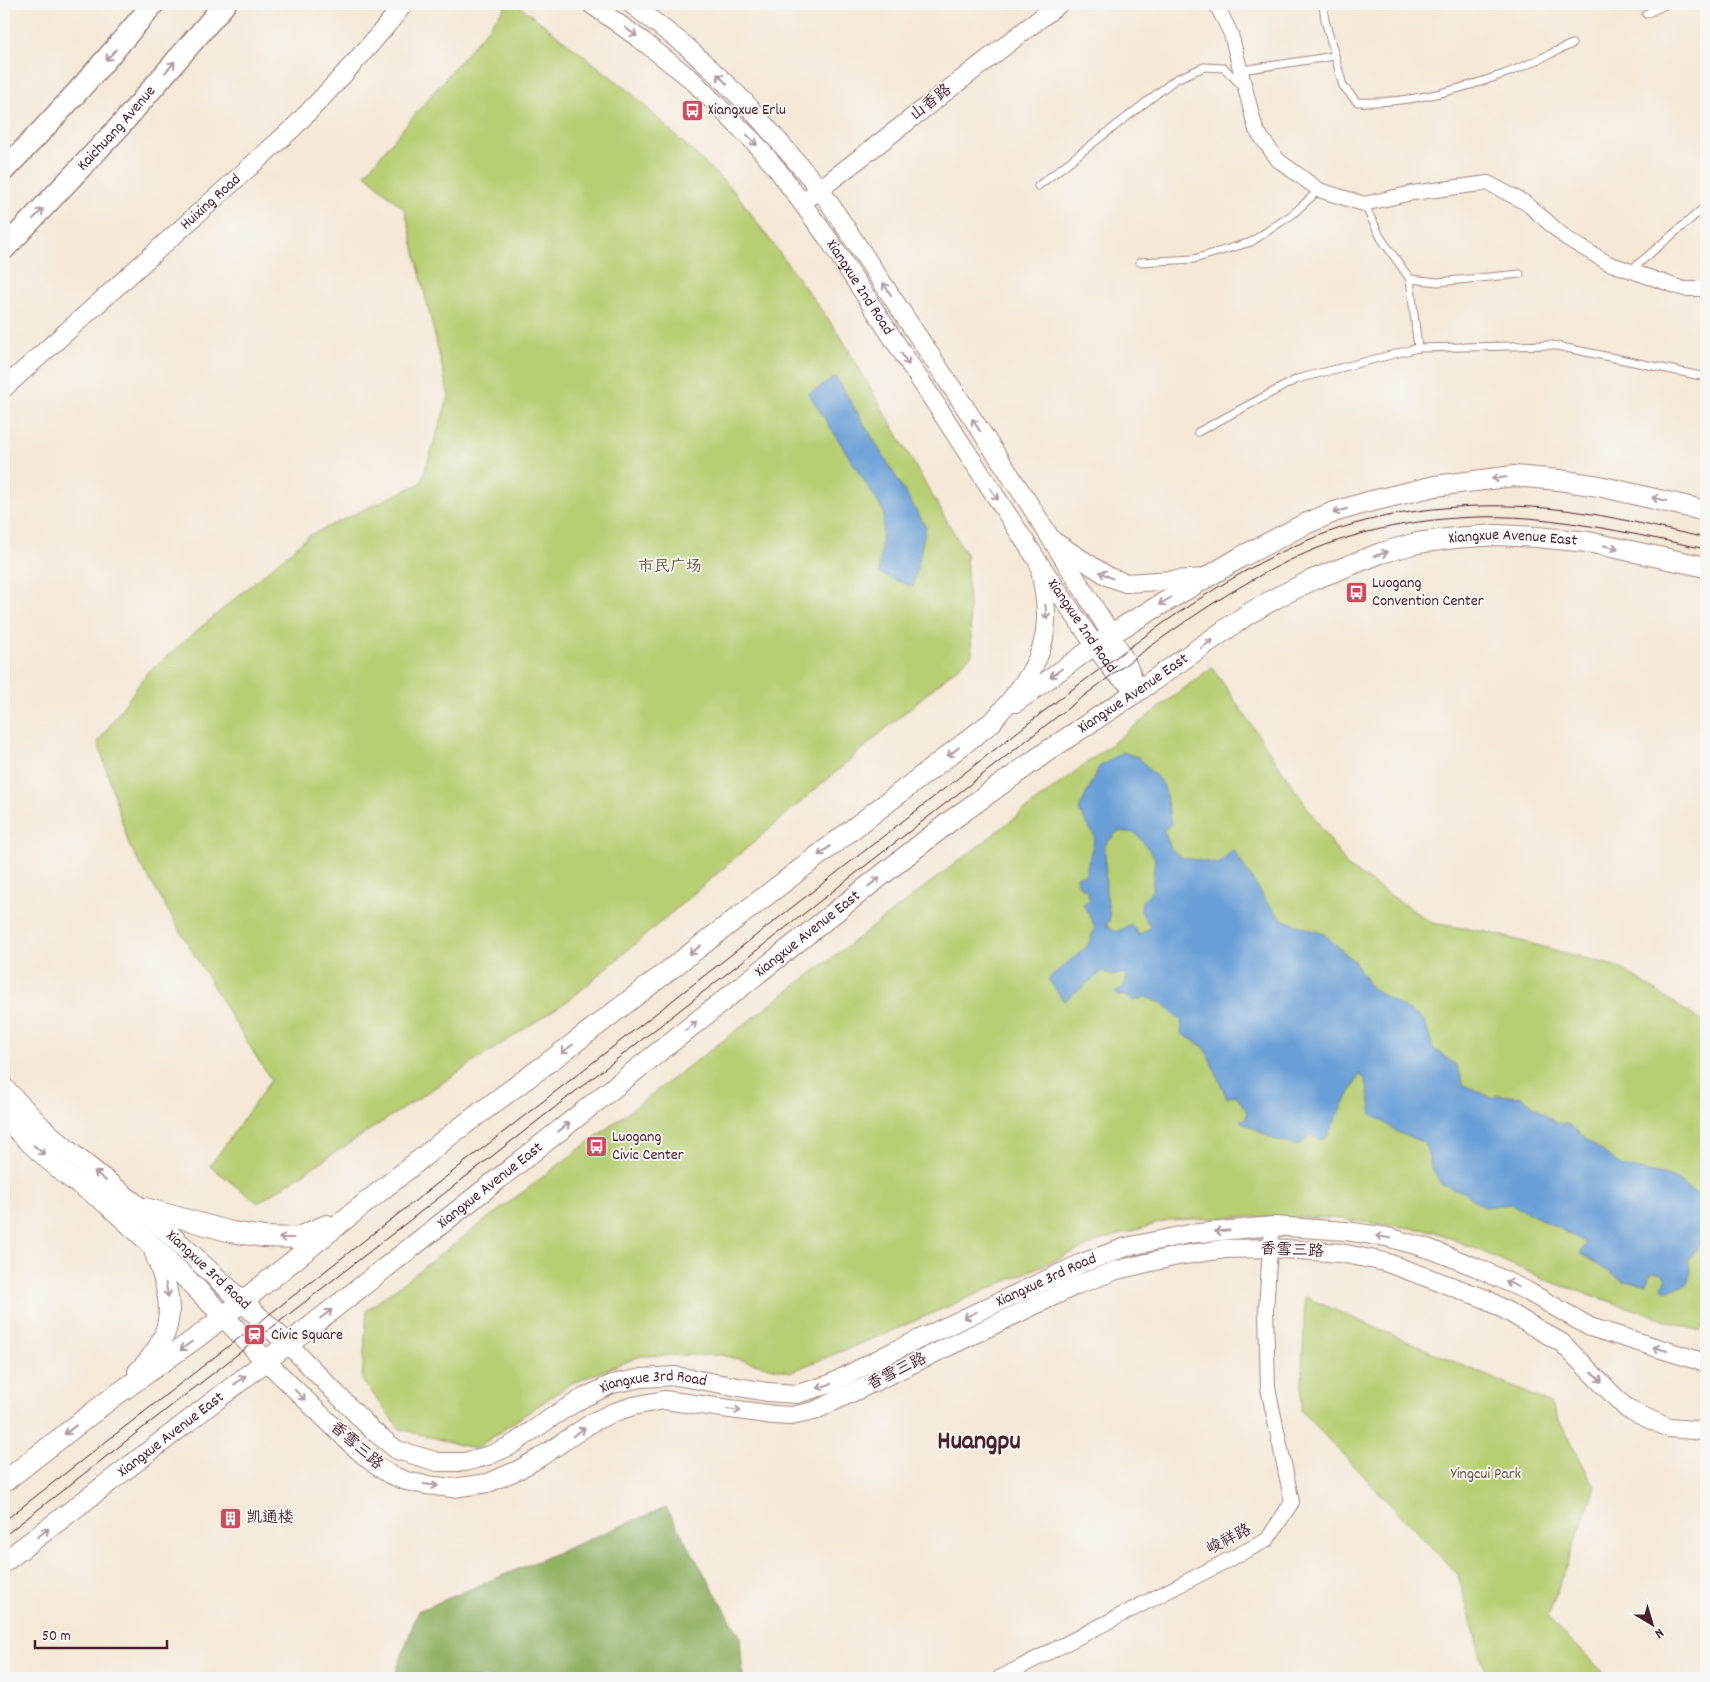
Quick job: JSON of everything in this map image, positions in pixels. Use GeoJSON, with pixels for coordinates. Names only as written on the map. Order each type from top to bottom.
{"type":"FeatureCollection","features":[{"type":"Feature","properties":{"kind":"main road"},"geometry":{"type":"LineString","coordinates":[[4,170],[72,98],[153,4]]}},
{"type":"Feature","properties":{"kind":"main road","name":"Kaichuang Avenue"},"geometry":{"type":"LineString","coordinates":[[4,249],[120,126],[225,4]]}},
{"type":"Feature","properties":{"kind":"main road"},"geometry":{"type":"LineString","coordinates":[[1103,639],[1272,540],[1334,512],[1435,486],[1514,476],[1559,480],[1599,486],[1706,511]]}},
{"type":"Feature","properties":{"kind":"main road","name":"Xiangxue Avenue East"},"geometry":{"type":"LineString","coordinates":[[4,1562],[374,1277],[949,822],[1049,750],[1138,691],[1248,614],[1312,580],[1350,564],[1416,543],[1456,538],[1497,535],[1537,536],[1588,542],[1706,567]]}},
{"type":"Feature","properties":{"kind":"main road"},"geometry":{"type":"LineString","coordinates":[[4,1482],[109,1400],[169,1359],[453,1133],[565,1050],[992,722]]}},
{"type":"Feature","properties":{"kind":"main road","name":"Xiangxue 3rd Road"},"geometry":{"type":"LineString","coordinates":[[4,1088],[41,1127],[138,1206],[288,1344]]}},
{"type":"Feature","properties":{"kind":"main road","name":"Xiangxue 3rd Road"},"geometry":{"type":"LineString","coordinates":[[4,1116],[21,1134],[69,1176],[106,1204],[151,1244],[224,1316],[266,1361]]}},
{"type":"Feature","properties":{"kind":"main road"},"geometry":{"type":"LineString","coordinates":[[138,1206],[249,1236],[296,1238],[321,1229],[362,1205]]}},
{"type":"Feature","properties":{"kind":"main road"},"geometry":{"type":"LineString","coordinates":[[109,1400],[149,1361],[167,1329],[169,1297],[165,1279],[151,1244]]}},
{"type":"Feature","properties":{"kind":"street","name":"Huixing Road"},"geometry":{"type":"LineString","coordinates":[[4,388],[293,128],[347,73],[404,4]]}},
{"type":"Feature","properties":{"kind":"street","name":"Xiangxue 2nd Road"},"geometry":{"type":"LineString","coordinates":[[591,4],[644,42],[692,80],[778,169],[803,203],[1039,564],[1103,639],[1127,664],[1138,691]]}},
{"type":"Feature","properties":{"kind":"street","name":"Xiangxue 2nd Road"},"geometry":{"type":"LineString","coordinates":[[631,4],[686,46],[744,101],[820,189],[1026,499],[1050,539],[1103,639]]}},
{"type":"Feature","properties":{"kind":"street","name":"山香路"},"geometry":{"type":"LineString","coordinates":[[803,203],[1059,4]]}},
{"type":"Feature","properties":{"kind":"street"},"geometry":{"type":"LineString","coordinates":[[1216,4],[1231,34],[1242,70],[1256,130],[1278,160],[1319,190],[1364,204],[1412,193],[1488,183],[1526,203],[1566,238],[1608,263],[1684,288],[1706,289]]}},
{"type":"Feature","properties":{"kind":"street"},"geometry":{"type":"LineString","coordinates":[[1050,539],[1109,577],[1126,584],[1205,578]]}},
{"type":"Feature","properties":{"kind":"street"},"geometry":{"type":"LineString","coordinates":[[992,722],[1026,681],[1042,651],[1046,619],[1039,564]]}},
{"type":"Feature","properties":{"kind":"street"},"geometry":{"type":"LineString","coordinates":[[992,722],[1103,639]]}},
{"type":"Feature","properties":{"kind":"street","name":"Xiangxue 3rd Road"},"geometry":{"type":"LineString","coordinates":[[288,1344],[372,1430],[397,1450],[438,1462],[465,1462],[490,1455],[510,1446],[558,1413],[612,1384],[642,1378],[676,1376],[767,1392],[797,1394],[830,1384],[894,1351],[1082,1262],[1126,1248],[1189,1234],[1273,1226],[1346,1231],[1387,1237],[1430,1249],[1478,1268],[1527,1291],[1590,1327],[1706,1363]]}},
{"type":"Feature","properties":{"kind":"street","name":"峻祥路"},"geometry":{"type":"LineString","coordinates":[[999,1678],[1267,1540],[1292,1502],[1268,1388],[1266,1310],[1273,1226]]}},
{"type":"Feature","properties":{"kind":"street","name":"香雪三路"},"geometry":{"type":"LineString","coordinates":[[266,1361],[354,1447],[374,1464],[389,1474],[406,1480],[452,1488],[488,1483],[518,1470],[593,1422],[612,1412],[633,1406],[664,1400],[774,1415],[791,1416],[814,1411],[1077,1285],[1118,1270],[1177,1256],[1225,1250],[1270,1248],[1341,1253],[1385,1262],[1486,1299],[1562,1343],[1628,1409],[1669,1428],[1706,1431]]}},
{"type":"Feature","properties":{"kind":"lane"},"geometry":{"type":"LineString","coordinates":[[1324,4],[1325,20],[1343,86],[1357,102],[1381,103],[1451,90],[1494,77],[1572,44]]}},
{"type":"Feature","properties":{"kind":"lane"},"geometry":{"type":"LineString","coordinates":[[1646,14],[1667,4]]}},
{"type":"Feature","properties":{"kind":"lane"},"geometry":{"type":"LineString","coordinates":[[1242,70],[1334,56]]}},
{"type":"Feature","properties":{"kind":"lane"},"geometry":{"type":"LineString","coordinates":[[1038,186],[1176,79],[1204,66],[1224,68],[1247,92]]}},
{"type":"Feature","properties":{"kind":"lane"},"geometry":{"type":"LineString","coordinates":[[1140,262],[1194,259],[1251,242],[1293,214],[1319,190]]}},
{"type":"Feature","properties":{"kind":"lane"},"geometry":{"type":"LineString","coordinates":[[1364,204],[1381,238],[1410,279],[1418,348]]}},
{"type":"Feature","properties":{"kind":"lane"},"geometry":{"type":"LineString","coordinates":[[1630,270],[1706,206]]}},
{"type":"Feature","properties":{"kind":"lane"},"geometry":{"type":"LineString","coordinates":[[1410,279],[1438,282],[1520,274]]}},
{"type":"Feature","properties":{"kind":"lane"},"geometry":{"type":"LineString","coordinates":[[1198,432],[1296,379],[1418,348],[1552,345],[1706,376]]}},
{"type":"Feature","properties":{"kind":"green space","name":"市民广场"},"geometry":{"type":"Polygon","coordinates":[[[508,4],[517,4],[627,89],[735,192],[841,337],[966,554],[972,655],[572,998],[258,1203],[210,1166],[271,1080],[129,845],[98,742],[147,673],[310,535],[421,483],[449,396],[405,210],[365,174],[508,4]]]}},
{"type":"Feature","properties":{"kind":"green space"},"geometry":{"type":"Polygon","coordinates":[[[1212,667],[1348,867],[1432,923],[1487,932],[1619,967],[1706,1024],[1706,1323],[1700,1331],[1554,1283],[1434,1231],[1332,1218],[1244,1217],[1169,1220],[1099,1241],[887,1333],[790,1372],[721,1355],[641,1356],[570,1384],[475,1449],[400,1429],[362,1380],[367,1310],[1212,667]]]}},
{"type":"Feature","properties":{"kind":"green space","name":"Yingcui Park"},"geometry":{"type":"Polygon","coordinates":[[[1305,1297],[1550,1403],[1595,1487],[1548,1617],[1609,1678],[1487,1678],[1458,1575],[1301,1411],[1305,1297]]]}},
{"type":"Feature","properties":{"kind":"green space"},"geometry":{"type":"Polygon","coordinates":[[[666,1507],[740,1636],[743,1678],[394,1678],[418,1611],[666,1507]]]}},
{"type":"Feature","properties":{"kind":"water"},"geometry":{"type":"Polygon","coordinates":[[[836,377],[926,527],[913,587],[879,573],[884,512],[809,394],[836,377]]]}},
{"type":"Feature","properties":{"kind":"water"},"geometry":{"type":"Polygon","coordinates":[[[1122,752],[1138,757],[1164,785],[1171,825],[1164,830],[1171,849],[1181,857],[1219,864],[1233,849],[1265,900],[1283,920],[1324,934],[1354,961],[1371,988],[1424,1020],[1433,1048],[1457,1066],[1464,1085],[1493,1098],[1497,1095],[1522,1097],[1556,1123],[1568,1124],[1621,1166],[1672,1177],[1704,1199],[1706,1237],[1688,1260],[1691,1273],[1686,1285],[1665,1291],[1662,1286],[1667,1278],[1659,1272],[1651,1272],[1646,1284],[1623,1281],[1580,1253],[1587,1243],[1511,1204],[1483,1207],[1464,1192],[1441,1184],[1431,1166],[1425,1143],[1399,1133],[1372,1114],[1366,1081],[1360,1074],[1326,1138],[1320,1140],[1311,1135],[1298,1146],[1273,1139],[1240,1121],[1246,1118],[1247,1112],[1236,1095],[1227,1098],[1205,1048],[1181,1033],[1182,1021],[1162,1003],[1145,997],[1135,1001],[1124,995],[1119,997],[1116,992],[1123,987],[1127,978],[1124,973],[1112,976],[1103,971],[1064,1001],[1048,979],[1088,946],[1095,927],[1083,904],[1090,900],[1087,891],[1078,884],[1077,876],[1085,875],[1095,837],[1079,810],[1099,767],[1122,752]],[[1118,831],[1105,845],[1106,891],[1110,919],[1106,925],[1116,932],[1131,924],[1139,935],[1151,927],[1141,912],[1142,901],[1152,891],[1155,858],[1136,833],[1118,831]]]}},
{"type":"Feature","properties":{"kind":"tram line"},"geometry":{"type":"LineString","coordinates":[[4,1521],[1066,694],[1153,630],[1244,572],[1275,555],[1338,529],[1402,513],[1468,506],[1533,507],[1565,510],[1706,538]]}},
{"type":"Feature","properties":{"kind":"tram line"},"geometry":{"type":"LineString","coordinates":[[4,1536],[1128,662],[1188,620],[1250,581],[1281,564],[1313,550],[1364,533],[1419,522],[1474,517],[1528,518],[1573,523],[1706,549]]}},
{"type":"Feature","properties":{"kind":"place","name":"Xiangxue Erlu"},"geometry":{"type":"Point","coordinates":[692,110]}},
{"type":"Feature","properties":{"kind":"place","name":"Luogang Convention Center"},"geometry":{"type":"Point","coordinates":[1356,592]}},
{"type":"Feature","properties":{"kind":"place","name":"Luogang Civic Center"},"geometry":{"type":"Point","coordinates":[596,1146]}},
{"type":"Feature","properties":{"kind":"place","name":"Civic Square"},"geometry":{"type":"Point","coordinates":[255,1335]}},
{"type":"Feature","properties":{"kind":"place","name":"凯通楼"},"geometry":{"type":"Point","coordinates":[230,1518]}},
{"type":"Feature","properties":{"kind":"district","name":"Huangpu"},"geometry":{"type":"Point","coordinates":[979,1442]}}]}
